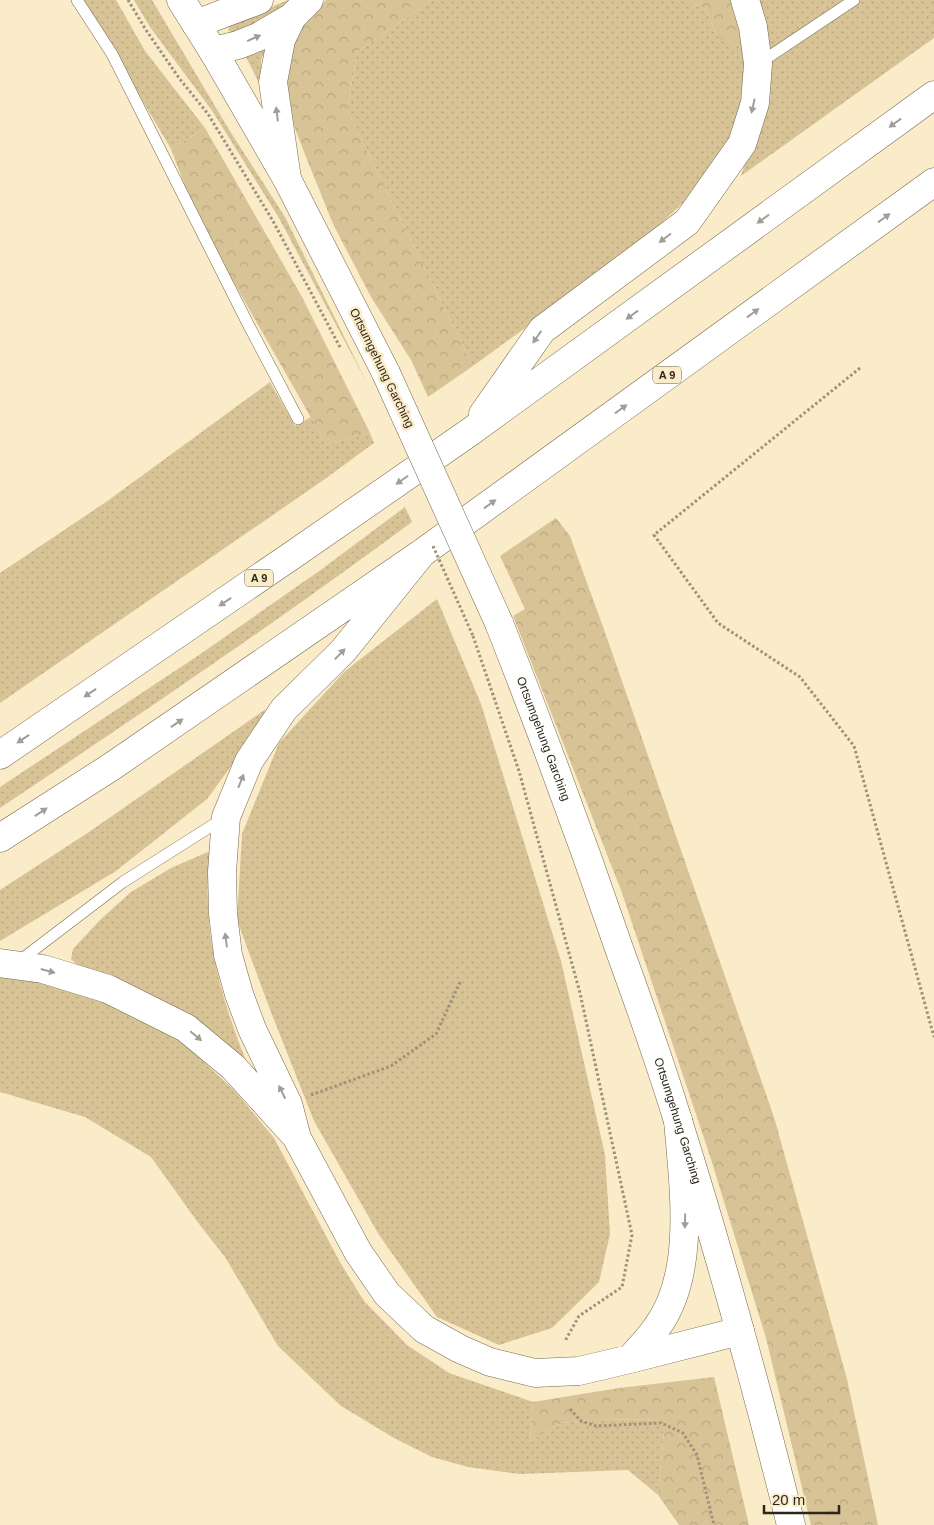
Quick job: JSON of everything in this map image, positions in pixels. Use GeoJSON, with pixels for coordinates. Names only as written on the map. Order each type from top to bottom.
{"type":"FeatureCollection","features":[{"type":"Feature","properties":{"kind":"main road","name":"Ortsumgehung Garching"},"geometry":{"type":"LineString","coordinates":[[181,0],[213,51],[287,179],[386,373],[498,623],[537,719],[580,836],[678,1120],[740,1331],[791,1525]]}},
{"type":"Feature","properties":{"kind":"main road"},"geometry":{"type":"LineString","coordinates":[[196,24],[259,0]]}},
{"type":"Feature","properties":{"kind":"main road"},"geometry":{"type":"LineString","coordinates":[[470,432],[542,330],[687,222],[742,144],[755,103],[758,64],[753,27],[745,0]]}},
{"type":"Feature","properties":{"kind":"main road"},"geometry":{"type":"LineString","coordinates":[[213,51],[238,45],[258,37],[300,9]]}},
{"type":"Feature","properties":{"kind":"main road"},"geometry":{"type":"LineString","coordinates":[[287,179],[273,82],[280,40],[300,9]]}},
{"type":"Feature","properties":{"kind":"main road","name":"A 9"},"geometry":{"type":"LineString","coordinates":[[0,755],[470,432],[934,95]]}},
{"type":"Feature","properties":{"kind":"main road","name":"A 9"},"geometry":{"type":"LineString","coordinates":[[0,838],[111,767],[422,553],[934,182]]}},
{"type":"Feature","properties":{"kind":"main road"},"geometry":{"type":"LineString","coordinates":[[422,553],[343,651],[284,709],[249,761],[226,817],[222,872],[223,914],[228,955],[239,994],[252,1029],[288,1104],[297,1138],[358,1252],[387,1294],[424,1329],[460,1349],[490,1362],[535,1373],[579,1371],[630,1360],[740,1331]]}},
{"type":"Feature","properties":{"kind":"main road"},"geometry":{"type":"LineString","coordinates":[[8,964],[43,969],[108,989],[186,1028],[233,1067],[297,1138]]}},
{"type":"Feature","properties":{"kind":"main road"},"geometry":{"type":"LineString","coordinates":[[630,1360],[658,1327],[679,1283],[685,1221],[678,1120]]}},
{"type":"Feature","properties":{"kind":"lane"},"geometry":{"type":"LineString","coordinates":[[77,0],[112,54],[243,316],[298,419]]}},
{"type":"Feature","properties":{"kind":"lane"},"geometry":{"type":"LineString","coordinates":[[758,64],[854,0]]}},
{"type":"Feature","properties":{"kind":"lane"},"geometry":{"type":"LineString","coordinates":[[8,964],[123,882],[226,817]]}},
{"type":"Feature","properties":{"kind":"path"},"geometry":{"type":"LineString","coordinates":[[128,0],[179,78],[208,114],[273,221],[343,351]]}},
{"type":"Feature","properties":{"kind":"path"},"geometry":{"type":"LineString","coordinates":[[860,368],[654,535],[718,623],[800,677],[854,746],[934,1037]]}},
{"type":"Feature","properties":{"kind":"path"},"geometry":{"type":"LineString","coordinates":[[473,636],[519,771],[580,993],[632,1235],[622,1287],[579,1316],[565,1341]]}},
{"type":"Feature","properties":{"kind":"path"},"geometry":{"type":"LineString","coordinates":[[288,1104],[391,1066],[436,1034],[461,980]]}},
{"type":"Feature","properties":{"kind":"path"},"geometry":{"type":"LineString","coordinates":[[570,1409],[581,1421],[596,1426],[661,1423],[683,1433],[697,1456],[714,1525]]}},
{"type":"Feature","properties":{"kind":"green space"},"geometry":{"type":"Polygon","coordinates":[[[83,0],[116,0],[145,51],[205,128],[171,149],[83,0]]]}},
{"type":"Feature","properties":{"kind":"green space"},"geometry":{"type":"Polygon","coordinates":[[[134,0],[152,0],[228,128],[285,217],[367,383],[279,218],[213,112],[150,27],[134,0]]]}},
{"type":"Feature","properties":{"kind":"green space"},"geometry":{"type":"Polygon","coordinates":[[[288,0],[294,0],[266,21],[231,33],[228,30],[231,24],[288,0]]]}},
{"type":"Feature","properties":{"kind":"green space"},"geometry":{"type":"Polygon","coordinates":[[[326,0],[432,0],[357,52],[347,110],[473,366],[428,397],[411,360],[371,297],[333,224],[285,101],[287,64],[299,30],[326,0]]]}},
{"type":"Feature","properties":{"kind":"green space"},"geometry":{"type":"Polygon","coordinates":[[[432,0],[691,0],[692,3],[706,9],[716,35],[743,35],[745,48],[744,82],[739,112],[726,146],[699,188],[631,251],[473,366],[347,110],[357,52],[432,0]]]}},
{"type":"Feature","properties":{"kind":"green space"},"geometry":{"type":"Polygon","coordinates":[[[691,0],[732,0],[743,35],[731,45],[716,35],[706,9],[692,3],[691,0]]]}},
{"type":"Feature","properties":{"kind":"green space"},"geometry":{"type":"Polygon","coordinates":[[[759,0],[934,0],[934,38],[741,176],[758,125],[766,28],[759,0]]]}},
{"type":"Feature","properties":{"kind":"green space"},"geometry":{"type":"Polygon","coordinates":[[[267,47],[261,60],[261,87],[246,57],[267,47]]]}},
{"type":"Feature","properties":{"kind":"green space"},"geometry":{"type":"Polygon","coordinates":[[[205,128],[302,297],[370,433],[326,444],[197,218],[171,149],[205,128]]]}},
{"type":"Feature","properties":{"kind":"green space"},"geometry":{"type":"Polygon","coordinates":[[[270,382],[295,426],[311,417],[326,444],[370,433],[374,443],[325,479],[0,703],[0,573],[106,502],[270,382]]]}},
{"type":"Feature","properties":{"kind":"green space"},"geometry":{"type":"Polygon","coordinates":[[[405,507],[412,522],[259,632],[0,808],[0,787],[199,655],[322,569],[405,507]]]}},
{"type":"Feature","properties":{"kind":"green space"},"geometry":{"type":"Polygon","coordinates":[[[556,518],[570,536],[774,1117],[847,1379],[878,1525],[811,1525],[766,1338],[710,1156],[621,890],[513,616],[525,609],[500,556],[556,518]]]}},
{"type":"Feature","properties":{"kind":"green space"},"geometry":{"type":"Polygon","coordinates":[[[437,599],[481,704],[561,961],[605,1155],[610,1234],[599,1282],[552,1328],[499,1345],[437,1317],[379,1235],[314,1121],[237,920],[242,834],[279,743],[344,672],[437,599]]]}},
{"type":"Feature","properties":{"kind":"green space"},"geometry":{"type":"Polygon","coordinates":[[[266,709],[232,765],[207,799],[116,871],[0,941],[0,890],[89,832],[266,709]]]}},
{"type":"Feature","properties":{"kind":"green space"},"geometry":{"type":"Polygon","coordinates":[[[210,851],[208,908],[210,934],[221,987],[248,1066],[77,965],[71,959],[73,949],[100,920],[131,892],[171,868],[210,851]]]}},
{"type":"Feature","properties":{"kind":"green space"},"geometry":{"type":"Polygon","coordinates":[[[0,975],[46,982],[85,993],[134,1015],[183,1043],[234,1090],[274,1138],[341,1264],[364,1301],[407,1345],[449,1373],[533,1402],[530,1441],[561,1423],[591,1420],[665,1419],[658,1495],[628,1470],[520,1474],[468,1467],[432,1457],[394,1438],[341,1406],[278,1346],[225,1257],[151,1157],[85,1117],[0,1092],[0,975]]]}},
{"type":"Feature","properties":{"kind":"green space"},"geometry":{"type":"Polygon","coordinates":[[[714,1377],[749,1525],[679,1525],[658,1495],[665,1419],[591,1420],[561,1423],[530,1441],[533,1402],[619,1388],[714,1377]]]}}]}
